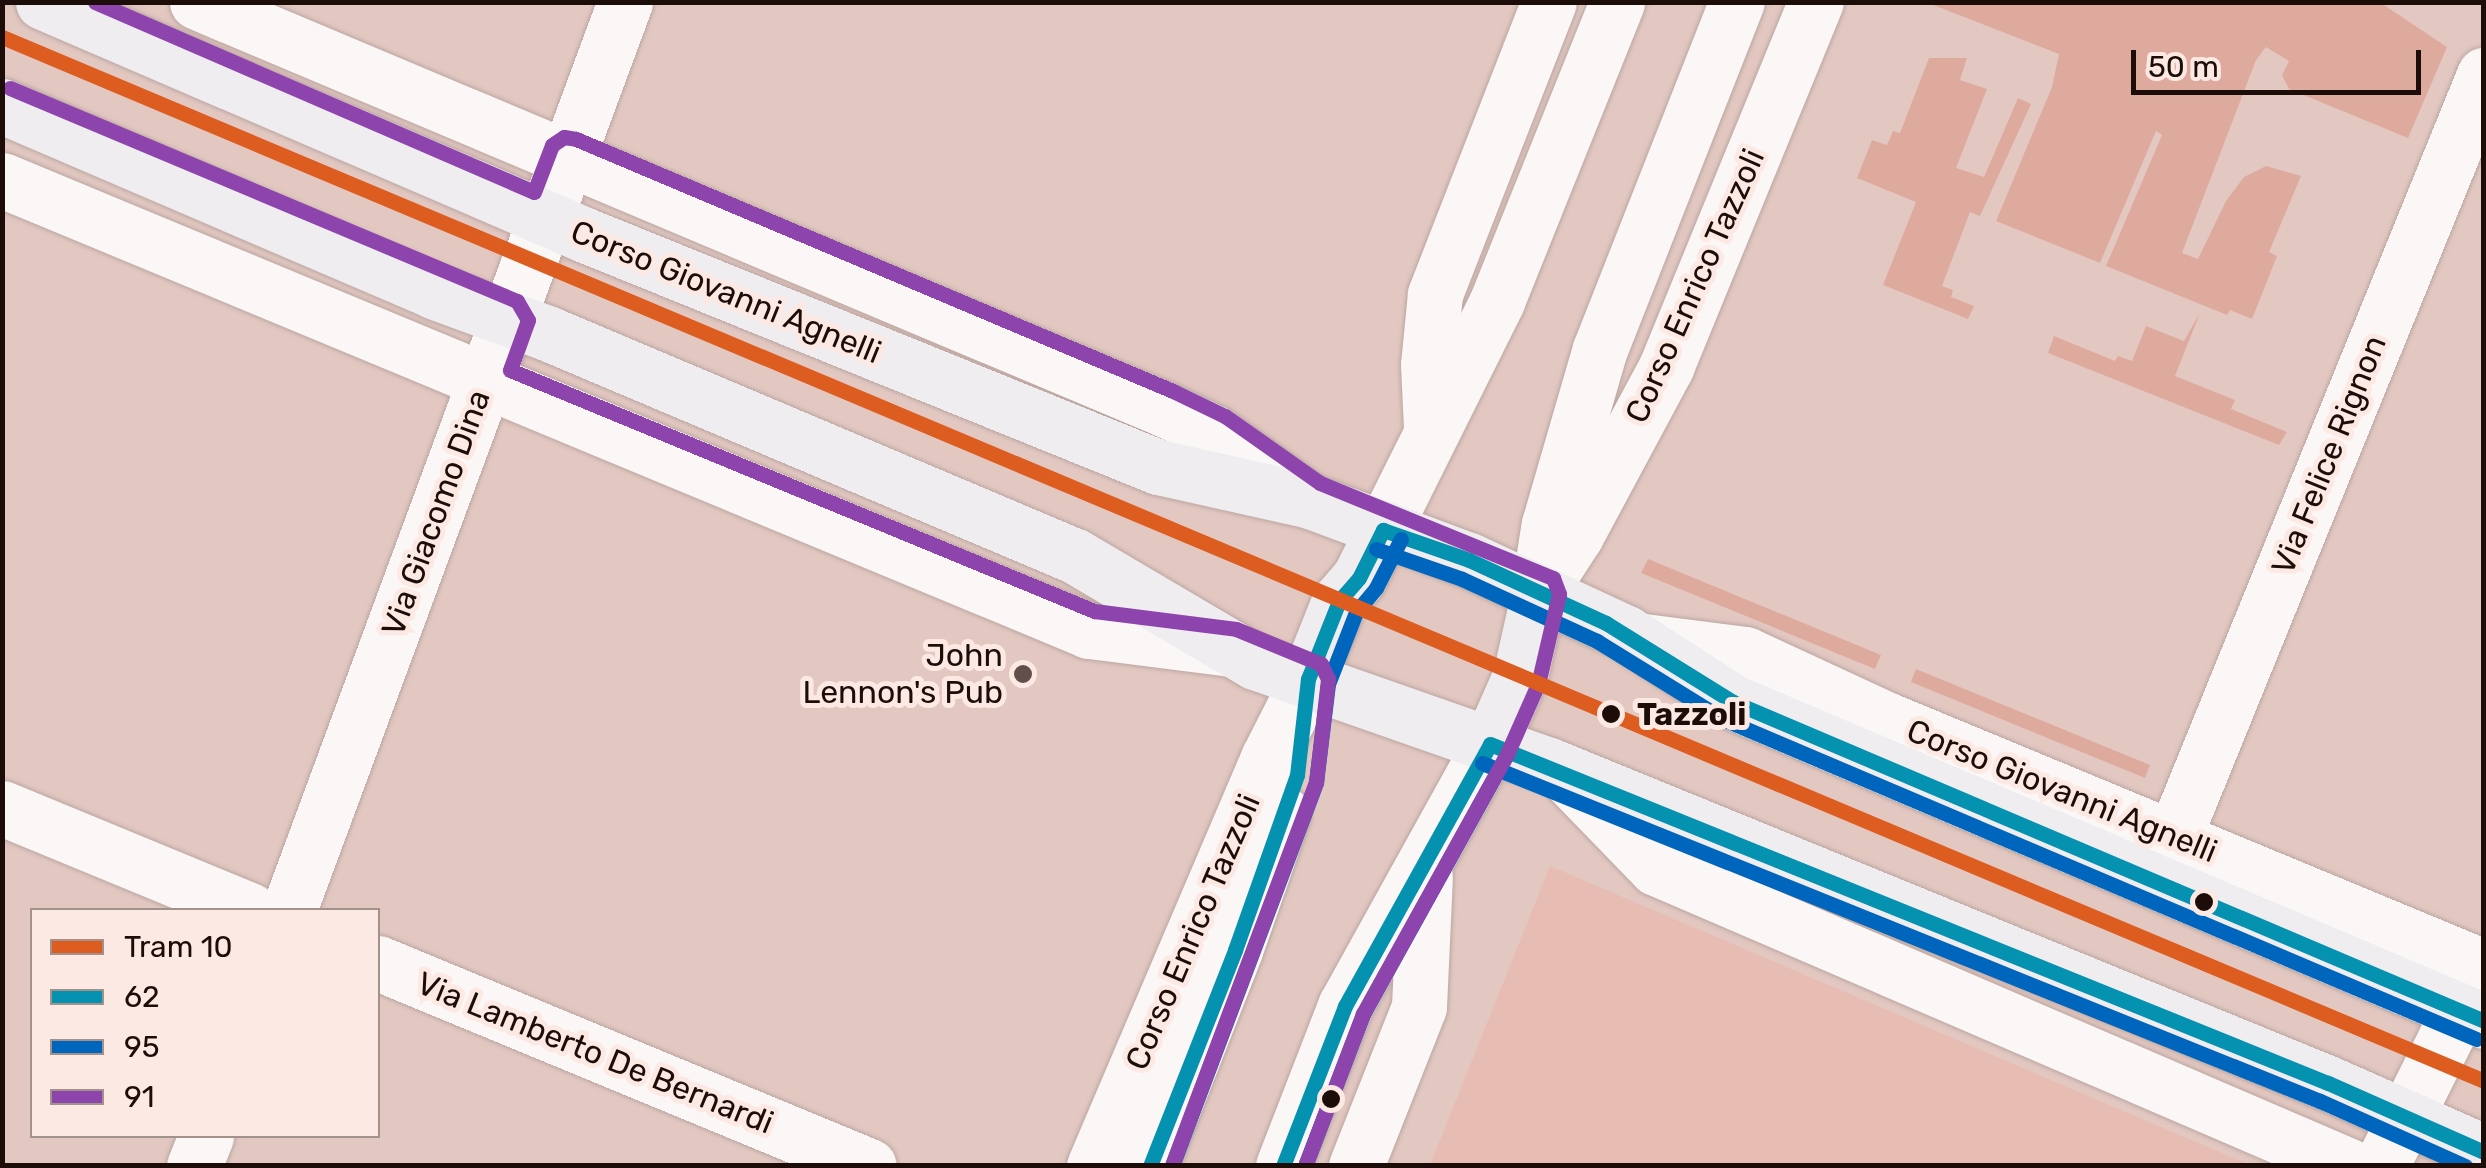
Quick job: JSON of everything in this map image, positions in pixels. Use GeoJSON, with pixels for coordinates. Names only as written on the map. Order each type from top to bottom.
{"type":"FeatureCollection","features":[{"type":"Feature","properties":{"kind":"main road","name":"Corso Giovanni Agnelli"},"geometry":{"type":"LineString","coordinates":[[42,2],[545,219],[1158,467],[1310,501],[1469,560],[1636,640],[1733,702],[2477,991]]}},
{"type":"Feature","properties":{"kind":"main road"},"geometry":{"type":"LineString","coordinates":[[2,106],[1075,556],[1255,662],[1561,770],[2405,1116],[2484,1152]]}},
{"type":"Feature","properties":{"kind":"main road"},"geometry":{"type":"LineString","coordinates":[[1308,678],[1339,601],[1359,578],[1383,530]]}},
{"type":"Feature","properties":{"kind":"main road"},"geometry":{"type":"LineString","coordinates":[[1490,744],[1520,676],[1538,592]]}},
{"type":"Feature","properties":{"kind":"street","name":"Corso Giovanni Agnelli"},"geometry":{"type":"LineString","coordinates":[[197,2],[1164,408],[1215,432],[1310,501]]}},
{"type":"Feature","properties":{"kind":"street","name":"Via Giacomo Dina"},"geometry":{"type":"LineString","coordinates":[[290,908],[625,2]]}},
{"type":"Feature","properties":{"kind":"street"},"geometry":{"type":"LineString","coordinates":[[1432,432],[1428,365],[1435,294],[1549,2]]}},
{"type":"Feature","properties":{"kind":"street"},"geometry":{"type":"LineString","coordinates":[[1383,530],[1497,301],[1617,2]]}},
{"type":"Feature","properties":{"kind":"street","name":"Corso Enrico Tazzoli"},"geometry":{"type":"LineString","coordinates":[[1538,592],[1549,524],[1600,349],[1738,2]]}},
{"type":"Feature","properties":{"kind":"street","name":"Corso Enrico Tazzoli"},"geometry":{"type":"LineString","coordinates":[[1538,592],[1576,535],[1666,366],[1816,2]]}},
{"type":"Feature","properties":{"kind":"street","name":"Via Felice Rignon"},"geometry":{"type":"LineString","coordinates":[[2174,836],[2484,74]]}},
{"type":"Feature","properties":{"kind":"street"},"geometry":{"type":"LineString","coordinates":[[2,180],[1089,630],[1232,648]]}},
{"type":"Feature","properties":{"kind":"street","name":"Corso Giovanni Agnelli"},"geometry":{"type":"LineString","coordinates":[[1636,640],[1745,654],[1888,720],[2174,836],[2477,991]]}},
{"type":"Feature","properties":{"kind":"street","name":"Corso Enrico Tazzoli"},"geometry":{"type":"LineString","coordinates":[[1094,1166],[1268,758],[1308,678]]}},
{"type":"Feature","properties":{"kind":"street","name":"Corso Enrico Tazzoli"},"geometry":{"type":"LineString","coordinates":[[1150,1166],[1235,950],[1297,775],[1308,678]]}},
{"type":"Feature","properties":{"kind":"street"},"geometry":{"type":"LineString","coordinates":[[1283,1166],[1346,1006],[1490,744]]}},
{"type":"Feature","properties":{"kind":"street"},"geometry":{"type":"LineString","coordinates":[[1561,770],[1656,868],[2349,1166]]}},
{"type":"Feature","properties":{"kind":"street"},"geometry":{"type":"LineString","coordinates":[[2,808],[245,908]]}},
{"type":"Feature","properties":{"kind":"street"},"geometry":{"type":"LineString","coordinates":[[1356,1166],[1419,1007],[1426,866]]}},
{"type":"Feature","properties":{"kind":"street","name":"Via Lamberto De Bernardi"},"geometry":{"type":"LineString","coordinates":[[380,964],[869,1166]]}},
{"type":"Feature","properties":{"kind":"street"},"geometry":{"type":"LineString","coordinates":[[2381,1166],[2405,1116],[2477,991]]}},
{"type":"Feature","properties":{"kind":"street"},"geometry":{"type":"LineString","coordinates":[[194,1166],[205,1138]]}},
{"type":"Feature","properties":{"kind":"shaded area"},"geometry":{"type":"Polygon","coordinates":[[[1928,3],[2381,3],[2447,47],[2408,138],[2289,89],[2282,75],[2289,61],[2266,47],[2256,60],[2182,253],[2198,259],[2226,201],[2244,177],[2266,166],[2301,176],[2269,252],[2277,256],[2252,319],[2230,310],[2227,315],[2106,266],[2162,135],[2156,131],[2100,263],[1996,221],[2052,87],[2059,54],[1928,3]]]}},
{"type":"Feature","properties":{"kind":"shaded area"},"geometry":{"type":"Polygon","coordinates":[[[1929,58],[1967,58],[1960,80],[1987,89],[1956,168],[1984,177],[2018,98],[2031,104],[1980,216],[1970,212],[1942,286],[1953,290],[1951,297],[1974,306],[1968,319],[1883,285],[1916,202],[1857,178],[1872,140],[1887,145],[1893,131],[1900,133],[1929,58]]]}},
{"type":"Feature","properties":{"kind":"shaded area"},"geometry":{"type":"Polygon","coordinates":[[[2200,313],[2175,376],[2235,400],[2231,409],[2287,432],[2279,445],[2048,353],[2054,336],[2115,361],[2118,356],[2132,361],[2146,326],[2184,341],[2200,313]]]}},
{"type":"Feature","properties":{"kind":"shaded area"},"geometry":{"type":"Polygon","coordinates":[[[1648,559],[1881,655],[1875,669],[1641,573],[1648,559]]]}},
{"type":"Feature","properties":{"kind":"shaded area"},"geometry":{"type":"Polygon","coordinates":[[[1916,669],[2150,765],[2145,778],[1911,682],[1916,669]]]}},
{"type":"Feature","properties":{"kind":"shaded area"},"geometry":{"type":"Polygon","coordinates":[[[1550,866],[2250,1165],[1430,1165],[1550,866]]]}},
{"type":"Feature","properties":{"kind":"tram line","name":"10"},"geometry":{"type":"LineString","coordinates":[[2,37],[2484,1081]]}},
{"type":"Feature","properties":{"kind":"transit line","name":"91"},"geometry":{"type":"LineString","coordinates":[[95,2],[534,192],[552,145],[564,137],[576,139],[1173,391],[1225,416],[1320,483],[1553,578],[1559,594],[1538,684],[1507,754],[1363,1014],[1305,1166]]}},
{"type":"Feature","properties":{"kind":"transit line","name":"91"},"geometry":{"type":"LineString","coordinates":[[10,88],[517,301],[528,320],[510,370],[1094,611],[1236,629],[1321,664],[1328,679],[1316,782],[1172,1166]]}},
{"type":"Feature","properties":{"kind":"transit line","name":"62"},"geometry":{"type":"LineString","coordinates":[[1383,530],[1469,560],[1606,623],[1733,702],[2484,1021]]}},
{"type":"Feature","properties":{"kind":"transit line","name":"62"},"geometry":{"type":"LineString","coordinates":[[1150,1166],[1235,950],[1297,775],[1308,679],[1339,601],[1359,578],[1383,530]]}},
{"type":"Feature","properties":{"kind":"transit line","name":"95"},"geometry":{"type":"LineString","coordinates":[[1172,1166],[1316,782],[1328,684],[1356,612],[1376,588],[1401,539]]}},
{"type":"Feature","properties":{"kind":"transit line","name":"95"},"geometry":{"type":"LineString","coordinates":[[1376,549],[1462,579],[1597,641],[1725,720],[2476,1039]]}},
{"type":"Feature","properties":{"kind":"transit line","name":"62"},"geometry":{"type":"LineString","coordinates":[[1490,744],[2328,1083],[2484,1152]]}},
{"type":"Feature","properties":{"kind":"transit line","name":"62"},"geometry":{"type":"LineString","coordinates":[[1283,1166],[1345,1006],[1490,744]]}},
{"type":"Feature","properties":{"kind":"transit line","name":"95"},"geometry":{"type":"LineString","coordinates":[[1305,1166],[1363,1014],[1507,754]]}},
{"type":"Feature","properties":{"kind":"transit line","name":"95"},"geometry":{"type":"LineString","coordinates":[[1482,763],[2320,1101],[2465,1166]]}},
{"type":"Feature","properties":{"kind":"place","name":"John Lennon's Pub"},"geometry":{"type":"Point","coordinates":[1023,674]}},
{"type":"Feature","properties":{"kind":"place","name":"Tazzoli"},"geometry":{"type":"Point","coordinates":[1611,714]}}]}
